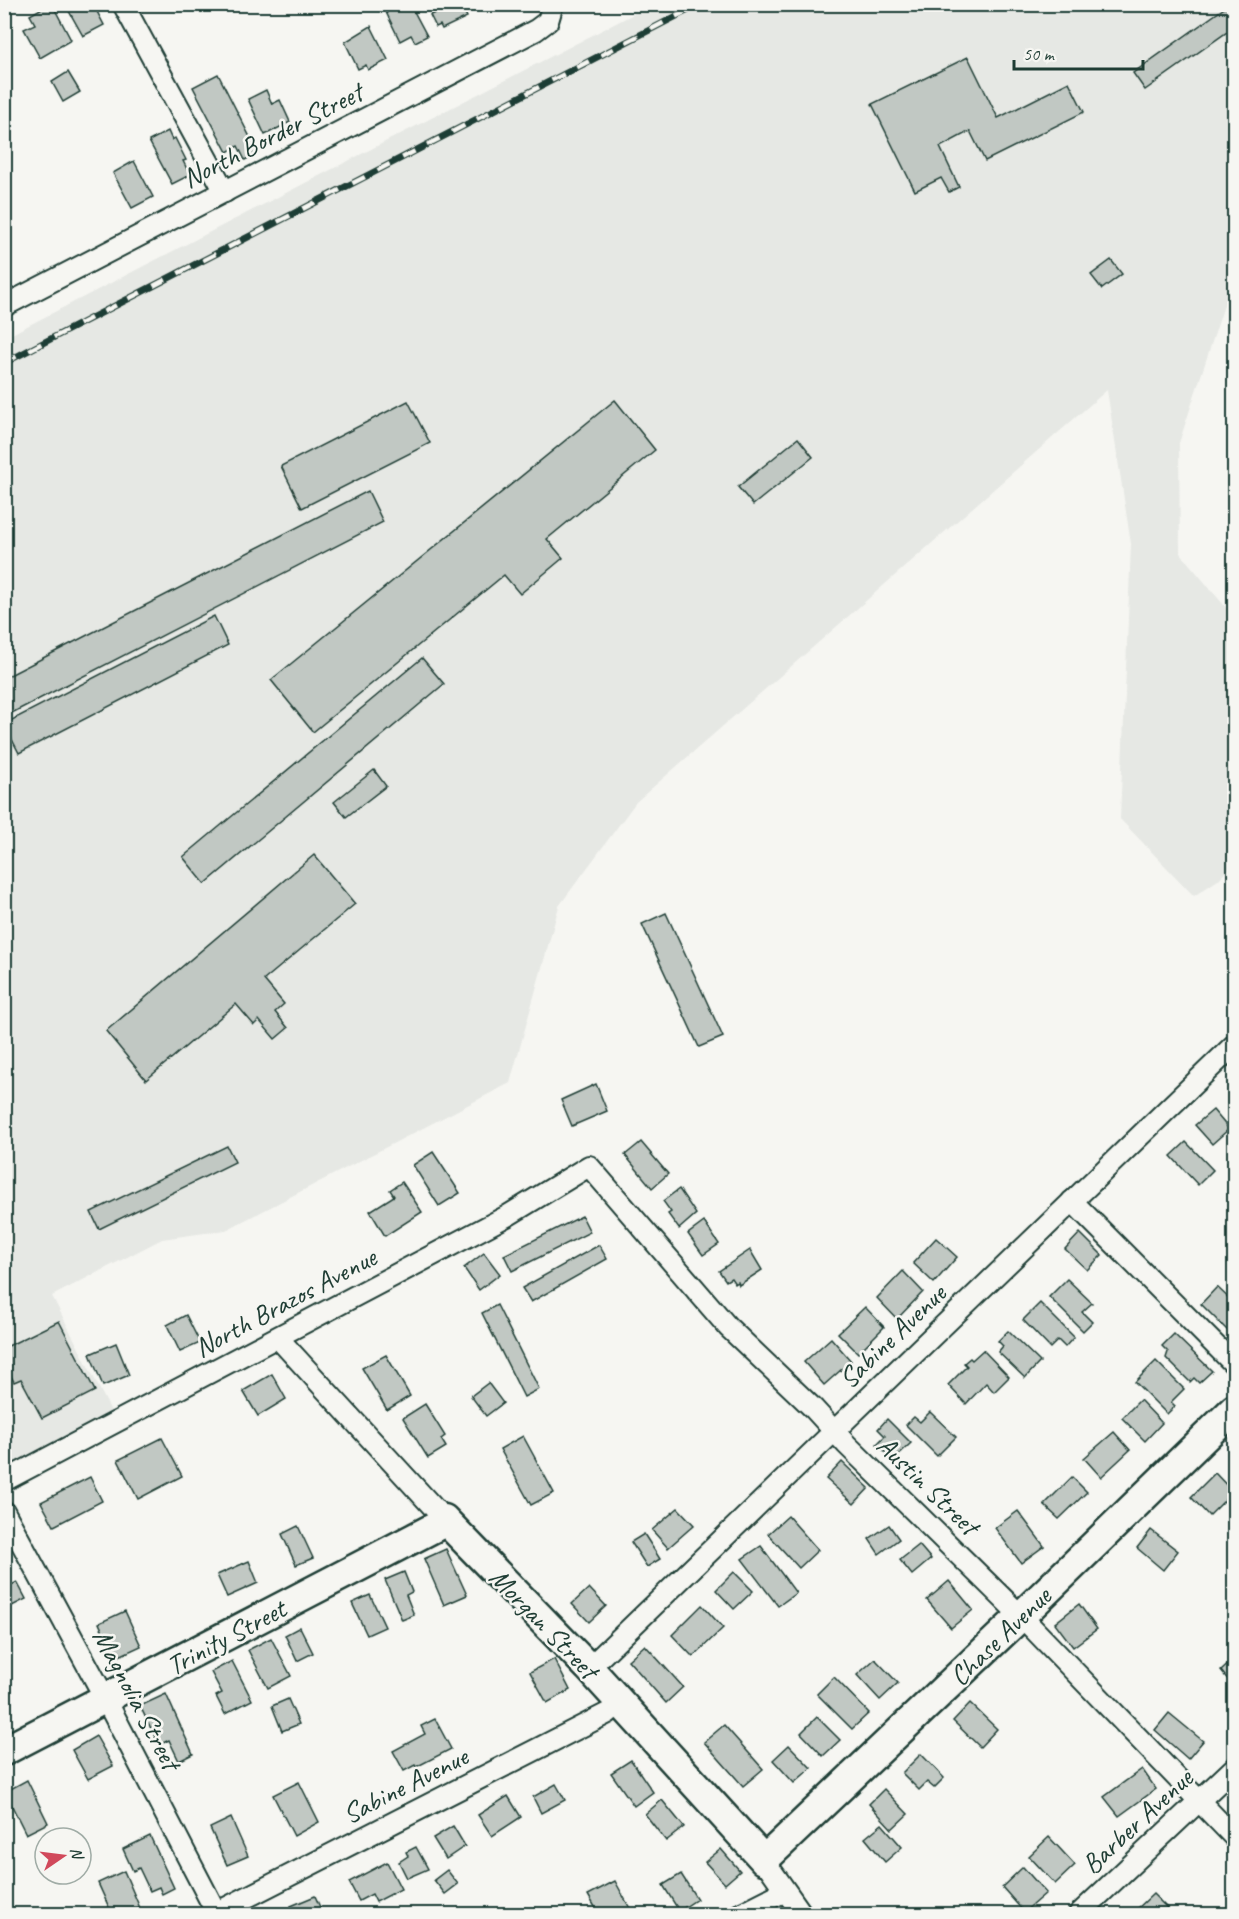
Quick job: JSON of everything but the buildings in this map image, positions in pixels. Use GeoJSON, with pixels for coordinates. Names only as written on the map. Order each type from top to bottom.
{"type":"FeatureCollection","features":[{"type":"Feature","properties":{"kind":"street"},"geometry":{"type":"LineString","coordinates":[[123,4],[225,192]]}},
{"type":"Feature","properties":{"kind":"street","name":"North Border Street"},"geometry":{"type":"LineString","coordinates":[[4,306],[536,30],[548,21],[553,4]]}},
{"type":"Feature","properties":{"kind":"street","name":"Sabine Avenue"},"geometry":{"type":"LineString","coordinates":[[588,1668],[1234,1045]]}},
{"type":"Feature","properties":{"kind":"street","name":"North Brazos Avenue"},"geometry":{"type":"LineString","coordinates":[[4,1481],[507,1216],[589,1166]]}},
{"type":"Feature","properties":{"kind":"street","name":"Austin Street"},"geometry":{"type":"LineString","coordinates":[[589,1166],[728,1327],[835,1430],[846,1444],[1021,1616],[1234,1837]]}},
{"type":"Feature","properties":{"kind":"street"},"geometry":{"type":"LineString","coordinates":[[1072,1201],[1234,1364]]}},
{"type":"Feature","properties":{"kind":"street","name":"Morgan Street"},"geometry":{"type":"LineString","coordinates":[[278,1338],[444,1519],[588,1668],[764,1860],[802,1914]]}},
{"type":"Feature","properties":{"kind":"street","name":"Chase Avenue"},"geometry":{"type":"LineString","coordinates":[[764,1860],[1021,1616],[1234,1409]]}},
{"type":"Feature","properties":{"kind":"street","name":"Magnolia Street"},"geometry":{"type":"LineString","coordinates":[[4,1510],[106,1700],[216,1914]]}},
{"type":"Feature","properties":{"kind":"street","name":"Trinity Street"},"geometry":{"type":"LineString","coordinates":[[4,1751],[106,1700],[436,1526],[444,1519]]}},
{"type":"Feature","properties":{"kind":"street","name":"Sabine Avenue"},"geometry":{"type":"LineString","coordinates":[[216,1914],[608,1713],[619,1702]]}},
{"type":"Feature","properties":{"kind":"street","name":"Barber Avenue"},"geometry":{"type":"LineString","coordinates":[[1079,1914],[1234,1768]]}},
{"type":"Feature","properties":{"kind":"street"},"geometry":{"type":"LineString","coordinates":[[740,1914],[785,1891]]}},
{"type":"Feature","properties":{"kind":"shaded area"},"geometry":{"type":"Polygon","coordinates":[[[651,5],[1234,5],[1234,280],[1179,443],[1180,553],[1234,617],[1234,863],[1218,880],[1194,896],[1120,819],[1131,544],[1107,390],[636,802],[559,906],[510,1083],[226,1230],[162,1239],[52,1296],[111,1411],[7,1468],[4,1464],[4,338],[651,5]]]}},
{"type":"Feature","properties":{"kind":"railway"},"geometry":{"type":"LineString","coordinates":[[4,363],[700,4]]}}]}
